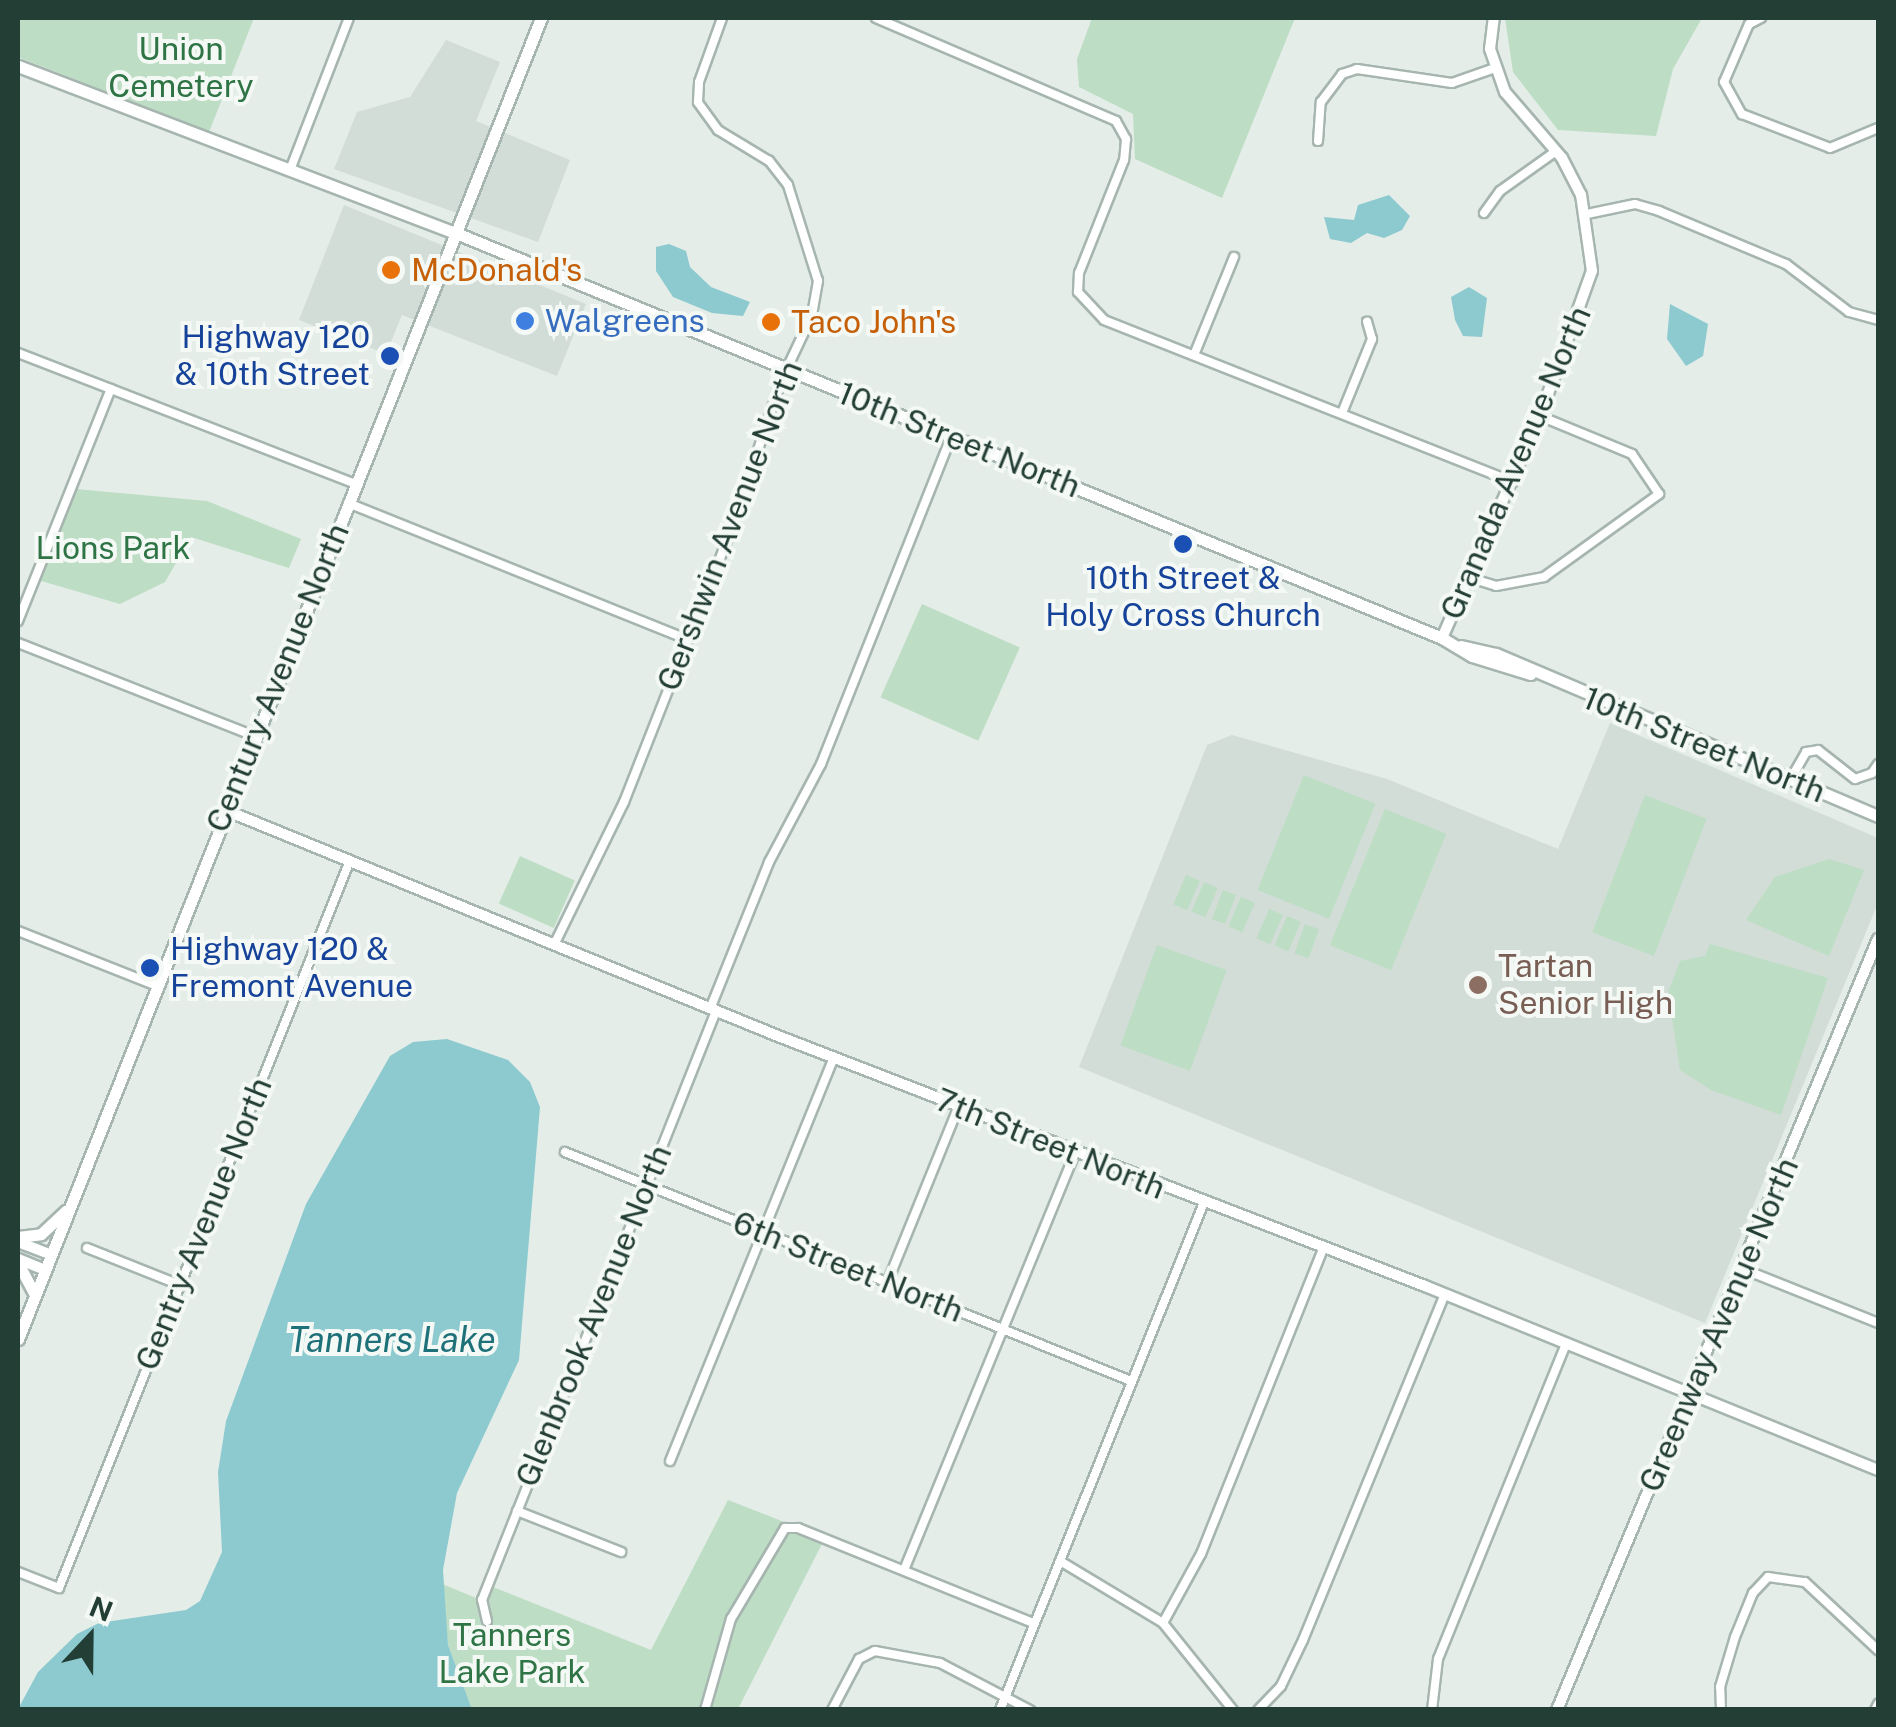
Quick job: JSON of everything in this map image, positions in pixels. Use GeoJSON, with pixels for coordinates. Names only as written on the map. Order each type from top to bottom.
{"type":"FeatureCollection","features":[{"type":"Feature","properties":{"kind":"main road","name":"Century Avenue North"},"geometry":{"type":"LineString","coordinates":[[18,1339],[541,18]]}},
{"type":"Feature","properties":{"kind":"main road","name":"10th Street North"},"geometry":{"type":"LineString","coordinates":[[18,66],[456,233],[1461,646],[1506,658],[1530,674],[1878,816]]}},
{"type":"Feature","properties":{"kind":"main road"},"geometry":{"type":"LineString","coordinates":[[18,1239],[45,1232],[72,1204]]}},
{"type":"Feature","properties":{"kind":"main road"},"geometry":{"type":"LineString","coordinates":[[18,1261],[35,1295]]}},
{"type":"Feature","properties":{"kind":"street"},"geometry":{"type":"LineString","coordinates":[[290,170],[349,18]]}},
{"type":"Feature","properties":{"kind":"street","name":"Gershwin Avenue North"},"geometry":{"type":"LineString","coordinates":[[554,945],[624,802],[787,370],[812,315],[814,260],[788,186],[768,162],[718,130],[698,102],[700,74],[722,18]]}},
{"type":"Feature","properties":{"kind":"street"},"geometry":{"type":"LineString","coordinates":[[876,18],[1105,113],[1126,139],[1124,160],[1078,292],[1085,306],[1112,323],[1512,482]]}},
{"type":"Feature","properties":{"kind":"street"},"geometry":{"type":"LineString","coordinates":[[1318,141],[1321,102],[1342,74],[1357,69],[1452,83],[1495,68],[1494,18]]}},
{"type":"Feature","properties":{"kind":"street"},"geometry":{"type":"LineString","coordinates":[[1762,18],[1749,24],[1724,82],[1742,114],[1830,148],[1878,128]]}},
{"type":"Feature","properties":{"kind":"street","name":"Granada Avenue North"},"geometry":{"type":"LineString","coordinates":[[1442,638],[1466,576],[1540,416],[1585,305],[1592,271],[1587,214],[1556,151],[1505,92],[1495,68]]}},
{"type":"Feature","properties":{"kind":"street"},"geometry":{"type":"LineString","coordinates":[[1484,213],[1500,191],[1556,151]]}},
{"type":"Feature","properties":{"kind":"street"},"geometry":{"type":"LineString","coordinates":[[1587,214],[1635,204],[1658,211],[1786,264],[1849,312],[1878,320]]}},
{"type":"Feature","properties":{"kind":"street"},"geometry":{"type":"LineString","coordinates":[[1194,354],[1234,257]]}},
{"type":"Feature","properties":{"kind":"street"},"geometry":{"type":"LineString","coordinates":[[1342,413],[1372,339],[1367,322]]}},
{"type":"Feature","properties":{"kind":"street"},"geometry":{"type":"LineString","coordinates":[[18,353],[356,484]]}},
{"type":"Feature","properties":{"kind":"street"},"geometry":{"type":"LineString","coordinates":[[18,621],[110,389]]}},
{"type":"Feature","properties":{"kind":"street"},"geometry":{"type":"LineString","coordinates":[[1466,576],[1496,586],[1544,577],[1660,494],[1632,454],[1540,416]]}},
{"type":"Feature","properties":{"kind":"street","name":"Glenbrook Avenue North"},"geometry":{"type":"LineString","coordinates":[[487,1621],[482,1600],[769,862],[821,764],[951,436]]}},
{"type":"Feature","properties":{"kind":"street"},"geometry":{"type":"LineString","coordinates":[[348,502],[686,639]]}},
{"type":"Feature","properties":{"kind":"street"},"geometry":{"type":"LineString","coordinates":[[18,643],[254,736]]}},
{"type":"Feature","properties":{"kind":"street"},"geometry":{"type":"LineString","coordinates":[[1790,780],[1806,752],[1818,750],[1854,778],[1872,774],[1878,764]]}},
{"type":"Feature","properties":{"kind":"street","name":"7th Street North"},"geometry":{"type":"LineString","coordinates":[[226,810],[958,1108],[1203,1205],[1445,1294],[1878,1470]]}},
{"type":"Feature","properties":{"kind":"street","name":"Gentry Avenue North"},"geometry":{"type":"LineString","coordinates":[[18,1572],[58,1588],[350,860]]}},
{"type":"Feature","properties":{"kind":"street"},"geometry":{"type":"LineString","coordinates":[[18,932],[156,986]]}},
{"type":"Feature","properties":{"kind":"street","name":"Greenway Avenue North"},"geometry":{"type":"LineString","coordinates":[[1557,1710],[1878,939]]}},
{"type":"Feature","properties":{"kind":"street"},"geometry":{"type":"LineString","coordinates":[[670,1461],[834,1058]]}},
{"type":"Feature","properties":{"kind":"street"},"geometry":{"type":"LineString","coordinates":[[888,1283],[958,1108]]}},
{"type":"Feature","properties":{"kind":"street","name":"6th Street North"},"geometry":{"type":"LineString","coordinates":[[565,1152],[1131,1381]]}},
{"type":"Feature","properties":{"kind":"street"},"geometry":{"type":"LineString","coordinates":[[904,1570],[1075,1154]]}},
{"type":"Feature","properties":{"kind":"street"},"geometry":{"type":"LineString","coordinates":[[1000,1710],[1203,1205]]}},
{"type":"Feature","properties":{"kind":"street"},"geometry":{"type":"LineString","coordinates":[[18,1239],[52,1255]]}},
{"type":"Feature","properties":{"kind":"street"},"geometry":{"type":"LineString","coordinates":[[1163,1623],[1201,1554],[1324,1247]]}},
{"type":"Feature","properties":{"kind":"street"},"geometry":{"type":"LineString","coordinates":[[88,1248],[180,1285]]}},
{"type":"Feature","properties":{"kind":"street"},"geometry":{"type":"LineString","coordinates":[[18,1261],[45,1270]]}},
{"type":"Feature","properties":{"kind":"street"},"geometry":{"type":"LineString","coordinates":[[1743,1269],[1878,1323]]}},
{"type":"Feature","properties":{"kind":"street"},"geometry":{"type":"LineString","coordinates":[[1258,1710],[1280,1686],[1303,1640],[1445,1294]]}},
{"type":"Feature","properties":{"kind":"street"},"geometry":{"type":"LineString","coordinates":[[1432,1710],[1438,1659],[1566,1344]]}},
{"type":"Feature","properties":{"kind":"street"},"geometry":{"type":"LineString","coordinates":[[517,1510],[621,1552]]}},
{"type":"Feature","properties":{"kind":"street"},"geometry":{"type":"LineString","coordinates":[[706,1710],[731,1619],[754,1572],[780,1532],[801,1529],[1034,1623]]}},
{"type":"Feature","properties":{"kind":"street"},"geometry":{"type":"LineString","coordinates":[[1060,1561],[1163,1623],[1233,1710]]}},
{"type":"Feature","properties":{"kind":"street"},"geometry":{"type":"LineString","coordinates":[[1721,1710],[1720,1687],[1736,1637],[1753,1594],[1768,1577],[1805,1582],[1878,1650]]}},
{"type":"Feature","properties":{"kind":"street"},"geometry":{"type":"LineString","coordinates":[[832,1710],[859,1659],[875,1651],[940,1663],[1030,1710]]}},
{"type":"Feature","properties":{"kind":"shaded area"},"geometry":{"type":"Polygon","coordinates":[[[446,40],[500,62],[476,121],[570,160],[538,242],[334,169],[357,112],[410,97],[446,40]]]}},
{"type":"Feature","properties":{"kind":"shaded area"},"geometry":{"type":"Polygon","coordinates":[[[344,205],[586,304],[557,376],[402,315],[386,354],[299,320],[344,205]]]}},
{"type":"Feature","properties":{"kind":"shaded area","name":"Tartan Senior High"},"geometry":{"type":"Polygon","coordinates":[[[1610,723],[1878,838],[1878,903],[1705,1323],[1079,1067],[1207,745],[1232,735],[1387,779],[1558,849],[1610,723]]]}},
{"type":"Feature","properties":{"kind":"green space","name":"Union Cemetery"},"geometry":{"type":"Polygon","coordinates":[[[18,18],[254,18],[209,132],[18,57],[18,18]]]}},
{"type":"Feature","properties":{"kind":"green space"},"geometry":{"type":"Polygon","coordinates":[[[1092,18],[1295,18],[1222,198],[1135,159],[1133,114],[1079,87],[1077,59],[1092,18]]]}},
{"type":"Feature","properties":{"kind":"green space"},"geometry":{"type":"Polygon","coordinates":[[[1505,18],[1702,18],[1673,69],[1656,136],[1558,130],[1513,72],[1505,18]]]}},
{"type":"Feature","properties":{"kind":"green space","name":"Lions Park"},"geometry":{"type":"Polygon","coordinates":[[[76,489],[207,501],[301,539],[289,568],[191,537],[165,582],[120,604],[38,580],[76,489]]]}},
{"type":"Feature","properties":{"kind":"green space"},"geometry":{"type":"Polygon","coordinates":[[[922,604],[1020,648],[978,741],[881,697],[922,604]]]}},
{"type":"Feature","properties":{"kind":"green space"},"geometry":{"type":"Polygon","coordinates":[[[1304,775],[1375,804],[1329,919],[1258,890],[1304,775]]]}},
{"type":"Feature","properties":{"kind":"green space"},"geometry":{"type":"Polygon","coordinates":[[[1645,795],[1707,819],[1654,956],[1592,932],[1645,795]]]}},
{"type":"Feature","properties":{"kind":"green space"},"geometry":{"type":"Polygon","coordinates":[[[1385,809],[1446,834],[1391,970],[1330,945],[1385,809]]]}},
{"type":"Feature","properties":{"kind":"green space"},"geometry":{"type":"Polygon","coordinates":[[[520,856],[575,880],[554,928],[499,904],[520,856]]]}},
{"type":"Feature","properties":{"kind":"green space"},"geometry":{"type":"Polygon","coordinates":[[[1829,859],[1864,870],[1829,956],[1746,920],[1775,877],[1829,859]]]}},
{"type":"Feature","properties":{"kind":"green space"},"geometry":{"type":"Polygon","coordinates":[[[1186,875],[1200,881],[1187,910],[1173,904],[1186,875]]]}},
{"type":"Feature","properties":{"kind":"green space"},"geometry":{"type":"Polygon","coordinates":[[[1204,882],[1218,888],[1205,917],[1191,911],[1204,882]]]}},
{"type":"Feature","properties":{"kind":"green space"},"geometry":{"type":"Polygon","coordinates":[[[1223,890],[1236,895],[1225,924],[1212,919],[1223,890]]]}},
{"type":"Feature","properties":{"kind":"green space"},"geometry":{"type":"Polygon","coordinates":[[[1241,897],[1255,903],[1242,932],[1228,926],[1241,897]]]}},
{"type":"Feature","properties":{"kind":"green space"},"geometry":{"type":"Polygon","coordinates":[[[1269,909],[1283,915],[1270,944],[1256,938],[1269,909]]]}},
{"type":"Feature","properties":{"kind":"green space"},"geometry":{"type":"Polygon","coordinates":[[[1287,916],[1301,922],[1288,951],[1274,945],[1287,916]]]}},
{"type":"Feature","properties":{"kind":"green space"},"geometry":{"type":"Polygon","coordinates":[[[1305,924],[1319,929],[1308,958],[1294,953],[1305,924]]]}},
{"type":"Feature","properties":{"kind":"green space"},"geometry":{"type":"Polygon","coordinates":[[[1710,944],[1828,978],[1781,1115],[1711,1090],[1680,1070],[1668,992],[1680,961],[1705,956],[1710,944]]]}},
{"type":"Feature","properties":{"kind":"green space"},"geometry":{"type":"Polygon","coordinates":[[[1157,945],[1227,970],[1190,1071],[1120,1046],[1157,945]]]}},
{"type":"Feature","properties":{"kind":"green space","name":"Tanners Lake Park"},"geometry":{"type":"Polygon","coordinates":[[[728,1500],[825,1538],[738,1709],[472,1709],[448,1645],[442,1584],[481,1600],[488,1585],[651,1650],[728,1500]]]}},
{"type":"Feature","properties":{"kind":"water"},"geometry":{"type":"Polygon","coordinates":[[[1389,195],[1410,216],[1402,230],[1384,238],[1367,233],[1351,243],[1330,239],[1324,217],[1354,220],[1358,205],[1389,195]]]}},
{"type":"Feature","properties":{"kind":"water"},"geometry":{"type":"Polygon","coordinates":[[[669,244],[686,251],[690,267],[711,287],[750,302],[743,316],[712,313],[673,297],[656,271],[656,247],[669,244]]]}},
{"type":"Feature","properties":{"kind":"water"},"geometry":{"type":"Polygon","coordinates":[[[1469,287],[1487,298],[1482,337],[1463,336],[1455,320],[1451,297],[1469,287]]]}},
{"type":"Feature","properties":{"kind":"water"},"geometry":{"type":"Polygon","coordinates":[[[1670,304],[1708,324],[1703,356],[1686,366],[1667,339],[1670,304]]]}},
{"type":"Feature","properties":{"kind":"water","name":"Tanners Lake"},"geometry":{"type":"Polygon","coordinates":[[[447,1039],[508,1060],[530,1082],[540,1107],[519,1360],[457,1493],[443,1570],[448,1645],[472,1709],[18,1709],[38,1672],[77,1634],[99,1623],[186,1610],[200,1601],[222,1552],[218,1472],[226,1421],[306,1204],[390,1056],[413,1042],[447,1039]]]}},
{"type":"Feature","properties":{"kind":"place","name":"McDonald's"},"geometry":{"type":"Point","coordinates":[391,270]}},
{"type":"Feature","properties":{"kind":"place","name":"Walgreens"},"geometry":{"type":"Point","coordinates":[525,321]}},
{"type":"Feature","properties":{"kind":"place","name":"Taco John's"},"geometry":{"type":"Point","coordinates":[771,322]}},
{"type":"Feature","properties":{"kind":"place","name":"Highway 120 & 10th Street"},"geometry":{"type":"Point","coordinates":[390,356]}},
{"type":"Feature","properties":{"kind":"place","name":"10th Street & Holy Cross Church"},"geometry":{"type":"Point","coordinates":[1183,544]}},
{"type":"Feature","properties":{"kind":"place","name":"Highway 120 & Fremont Avenue"},"geometry":{"type":"Point","coordinates":[150,968]}},
{"type":"Feature","properties":{"kind":"place","name":"Tartan Senior High"},"geometry":{"type":"Point","coordinates":[1478,985]}}]}
